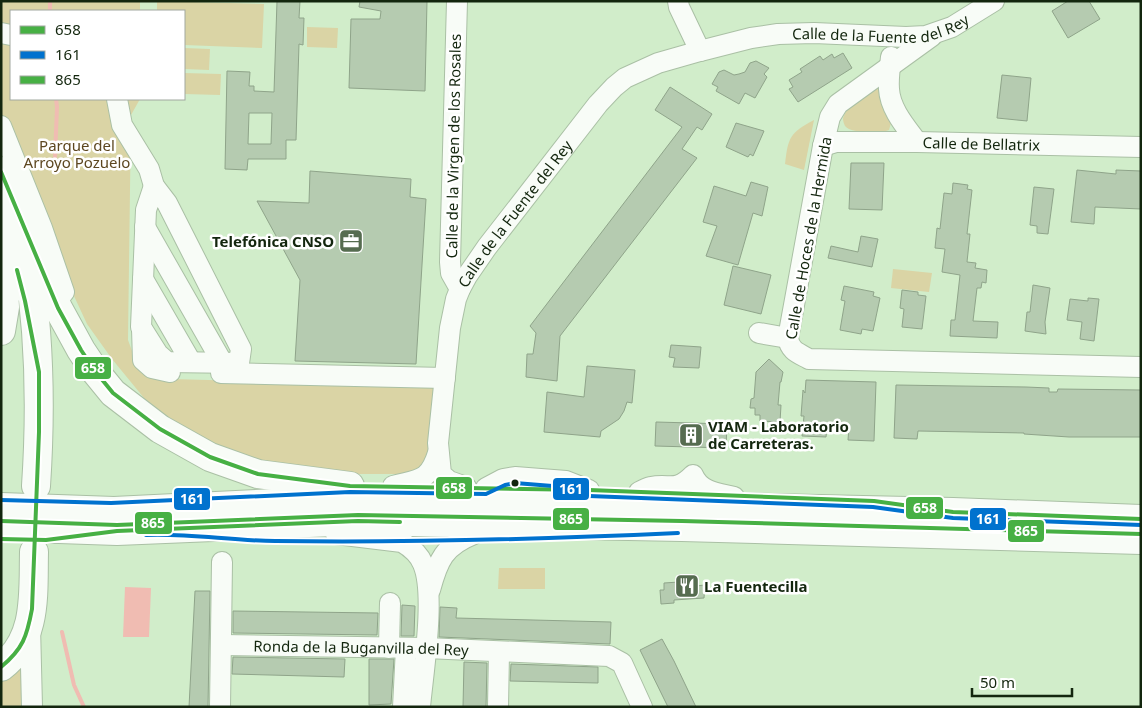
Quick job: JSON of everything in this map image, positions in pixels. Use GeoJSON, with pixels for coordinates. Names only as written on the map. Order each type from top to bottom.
{"type":"FeatureCollection","features":[{"type":"Feature","properties":{"kind":"highway"},"geometry":{"type":"LineString","coordinates":[[1,171],[58,308],[81,350],[114,393],[160,429],[210,457],[258,474],[350,486]]}},
{"type":"Feature","properties":{"kind":"highway"},"geometry":{"type":"LineString","coordinates":[[1,171],[25,245],[34,299],[39,432],[36,486]]}},
{"type":"Feature","properties":{"kind":"highway"},"geometry":{"type":"LineString","coordinates":[[1,215],[25,301],[38,372]]}},
{"type":"Feature","properties":{"kind":"highway"},"geometry":{"type":"LineString","coordinates":[[1,253],[5,307],[1,331]]}},
{"type":"Feature","properties":{"kind":"highway"},"geometry":{"type":"LineString","coordinates":[[1,494],[111,498],[350,486],[392,486],[588,490],[874,501],[953,512]]}},
{"type":"Feature","properties":{"kind":"highway"},"geometry":{"type":"LineString","coordinates":[[1,507],[114,510],[358,499],[953,512],[1141,519]]}},
{"type":"Feature","properties":{"kind":"highway"},"geometry":{"type":"LineString","coordinates":[[1,539],[46,540],[117,531],[358,521],[682,527],[1141,540]]}},
{"type":"Feature","properties":{"kind":"highway"},"geometry":{"type":"LineString","coordinates":[[1,527],[117,531]]}},
{"type":"Feature","properties":{"kind":"highway"},"geometry":{"type":"LineString","coordinates":[[170,528],[274,535],[533,533],[682,527]]}},
{"type":"Feature","properties":{"kind":"highway"},"geometry":{"type":"LineString","coordinates":[[1,667],[13,657],[21,646],[30,624],[34,552]]}},
{"type":"Feature","properties":{"kind":"street","name":"Calle de la Virgen de los Rosales"},"geometry":{"type":"LineString","coordinates":[[457,1],[450,273],[460,289]]}},
{"type":"Feature","properties":{"kind":"street"},"geometry":{"type":"LineString","coordinates":[[678,1],[679,7],[700,51]]}},
{"type":"Feature","properties":{"kind":"street","name":"Calle de la Fuente del Rey"},"geometry":{"type":"LineString","coordinates":[[476,488],[449,481],[441,474],[438,451],[453,311],[460,289],[487,248],[598,104],[614,87],[625,78],[643,69],[700,51],[751,38],[778,34],[814,33],[876,37],[933,35],[952,27],[994,1]]}},
{"type":"Feature","properties":{"kind":"street","name":"Calle de Hoces de la Hermida"},"geometry":{"type":"LineString","coordinates":[[933,35],[838,104],[830,117],[788,338],[789,346],[792,350],[810,359],[1141,367]]}},
{"type":"Feature","properties":{"kind":"street"},"geometry":{"type":"LineString","coordinates":[[876,37],[889,48],[887,67],[891,100],[904,124],[918,142]]}},
{"type":"Feature","properties":{"kind":"street"},"geometry":{"type":"LineString","coordinates":[[117,100],[122,125],[149,170],[154,186],[167,203],[241,349],[239,364],[222,362],[167,362],[158,354],[141,327]]}},
{"type":"Feature","properties":{"kind":"street"},"geometry":{"type":"LineString","coordinates":[[1,126],[42,228],[69,305],[90,346],[119,389],[160,429]]}},
{"type":"Feature","properties":{"kind":"street","name":"Calle de Bellatrix"},"geometry":{"type":"LineString","coordinates":[[823,146],[836,142],[918,142],[1141,147]]}},
{"type":"Feature","properties":{"kind":"street"},"geometry":{"type":"LineString","coordinates":[[154,186],[146,210],[141,327],[143,360],[152,368],[169,372],[445,378]]}},
{"type":"Feature","properties":{"kind":"street"},"geometry":{"type":"LineString","coordinates":[[145,227],[222,362]]}},
{"type":"Feature","properties":{"kind":"street"},"geometry":{"type":"LineString","coordinates":[[143,279],[191,362]]}},
{"type":"Feature","properties":{"kind":"street"},"geometry":{"type":"LineString","coordinates":[[759,333],[788,338]]}},
{"type":"Feature","properties":{"kind":"street","name":"Calle de la Fuente del Rey"},"geometry":{"type":"LineString","coordinates":[[392,486],[419,480],[430,473],[438,451]]}},
{"type":"Feature","properties":{"kind":"street"},"geometry":{"type":"LineString","coordinates":[[336,534],[402,542],[412,548],[424,565],[429,594]]}},
{"type":"Feature","properties":{"kind":"street"},"geometry":{"type":"LineString","coordinates":[[403,707],[407,648],[429,594],[438,564],[444,553],[458,542],[474,534]]}},
{"type":"Feature","properties":{"kind":"street"},"geometry":{"type":"LineString","coordinates":[[220,707],[222,562]]}},
{"type":"Feature","properties":{"kind":"street"},"geometry":{"type":"LineString","coordinates":[[390,603],[407,648],[420,707]]}},
{"type":"Feature","properties":{"kind":"street"},"geometry":{"type":"LineString","coordinates":[[30,624],[32,707]]}},
{"type":"Feature","properties":{"kind":"street","name":"Ronda de la Buganvilla del Rey"},"geometry":{"type":"LineString","coordinates":[[222,645],[407,648],[609,656],[622,663],[642,707]]}},
{"type":"Feature","properties":{"kind":"street"},"geometry":{"type":"LineString","coordinates":[[498,707],[499,652]]}},
{"type":"Feature","properties":{"kind":"green space","name":"Parque del Arroyo Pozuelo"},"geometry":{"type":"Polygon","coordinates":[[[1,1],[140,1],[140,10],[10,10],[10,100],[139,100],[131,115],[128,340],[135,359],[170,379],[435,386],[428,463],[411,474],[349,474],[245,463],[169,424],[144,398],[112,359],[87,324],[1,118],[1,1]]]}},
{"type":"Feature","properties":{"kind":"green space"},"geometry":{"type":"Polygon","coordinates":[[[157,1],[264,4],[262,48],[185,45],[185,10],[157,10],[157,1]]]}},
{"type":"Feature","properties":{"kind":"green space"},"geometry":{"type":"Polygon","coordinates":[[[307,27],[338,28],[337,48],[307,47],[307,27]]]}},
{"type":"Feature","properties":{"kind":"green space"},"geometry":{"type":"Polygon","coordinates":[[[185,48],[210,49],[209,70],[185,69],[185,48]]]}},
{"type":"Feature","properties":{"kind":"green space"},"geometry":{"type":"Polygon","coordinates":[[[185,73],[221,74],[220,95],[185,94],[185,73]]]}},
{"type":"Feature","properties":{"kind":"green space"},"geometry":{"type":"Polygon","coordinates":[[[878,86],[883,87],[891,123],[889,130],[866,132],[848,129],[843,119],[847,109],[878,86]]]}},
{"type":"Feature","properties":{"kind":"green space"},"geometry":{"type":"Polygon","coordinates":[[[814,120],[804,170],[785,164],[787,148],[792,137],[814,120]]]}},
{"type":"Feature","properties":{"kind":"green space"},"geometry":{"type":"Polygon","coordinates":[[[893,269],[932,273],[929,292],[891,288],[893,269]]]}},
{"type":"Feature","properties":{"kind":"green space"},"geometry":{"type":"Polygon","coordinates":[[[499,568],[545,568],[545,589],[498,589],[499,568]]]}},
{"type":"Feature","properties":{"kind":"green space"},"geometry":{"type":"Polygon","coordinates":[[[25,659],[23,707],[1,707],[1,681],[8,677],[25,659]]]}},
{"type":"Feature","properties":{"kind":"shaded area"},"geometry":{"type":"Polygon","coordinates":[[[125,587],[151,588],[149,637],[123,637],[125,587]]]}},
{"type":"Feature","properties":{"kind":"building"},"geometry":{"type":"Polygon","coordinates":[[[277,1],[300,1],[299,18],[304,18],[303,45],[299,44],[296,140],[286,140],[286,159],[248,159],[247,170],[225,169],[227,71],[250,72],[249,86],[254,86],[254,91],[274,92],[277,1]],[[249,113],[248,144],[271,144],[272,113],[249,113]]]}},
{"type":"Feature","properties":{"kind":"building"},"geometry":{"type":"Polygon","coordinates":[[[360,1],[427,1],[425,91],[349,88],[351,19],[380,19],[381,11],[359,7],[360,1]]]}},
{"type":"Feature","properties":{"kind":"building"},"geometry":{"type":"Polygon","coordinates":[[[1068,1],[1089,1],[1100,19],[1068,38],[1052,11],[1068,1]]]}},
{"type":"Feature","properties":{"kind":"building"},"geometry":{"type":"Polygon","coordinates":[[[843,53],[852,68],[798,102],[789,89],[793,87],[789,80],[802,72],[800,69],[820,56],[823,60],[832,54],[834,58],[843,53]]]}},
{"type":"Feature","properties":{"kind":"building"},"geometry":{"type":"Polygon","coordinates":[[[756,61],[769,68],[764,74],[767,77],[755,98],[745,93],[739,104],[716,91],[718,87],[712,84],[719,72],[724,70],[734,75],[739,74],[745,72],[750,63],[756,61]]]}},
{"type":"Feature","properties":{"kind":"building"},"geometry":{"type":"Polygon","coordinates":[[[1002,75],[1031,78],[1027,121],[997,118],[1002,75]]]}},
{"type":"Feature","properties":{"kind":"building"},"geometry":{"type":"Polygon","coordinates":[[[670,87],[712,114],[702,130],[697,127],[682,149],[697,158],[560,336],[557,381],[526,377],[527,354],[533,354],[536,333],[530,326],[682,127],[655,110],[670,87]]]}},
{"type":"Feature","properties":{"kind":"building"},"geometry":{"type":"Polygon","coordinates":[[[736,123],[764,131],[753,156],[750,154],[748,157],[726,147],[736,123]]]}},
{"type":"Feature","properties":{"kind":"building"},"geometry":{"type":"Polygon","coordinates":[[[851,163],[884,163],[882,210],[849,209],[851,163]]]}},
{"type":"Feature","properties":{"kind":"building"},"geometry":{"type":"Polygon","coordinates":[[[1077,170],[1116,174],[1116,170],[1141,171],[1141,209],[1095,207],[1094,224],[1071,222],[1077,170]]]}},
{"type":"Feature","properties":{"kind":"building","name":"Telefónica CNSO"},"geometry":{"type":"Polygon","coordinates":[[[310,171],[411,179],[410,197],[426,199],[416,364],[295,361],[300,280],[257,201],[309,203],[310,171]]]}},
{"type":"Feature","properties":{"kind":"building"},"geometry":{"type":"Polygon","coordinates":[[[751,182],[768,187],[762,216],[753,213],[738,265],[706,256],[717,226],[703,222],[714,186],[746,196],[751,182]]]}},
{"type":"Feature","properties":{"kind":"building"},"geometry":{"type":"Polygon","coordinates":[[[953,183],[968,185],[967,189],[972,190],[967,234],[970,234],[967,262],[976,263],[975,268],[987,270],[986,283],[982,282],[981,288],[977,288],[973,321],[998,322],[997,338],[950,336],[951,320],[955,320],[960,275],[942,272],[945,249],[935,248],[937,228],[940,229],[944,193],[952,194],[953,183]]]}},
{"type":"Feature","properties":{"kind":"building"},"geometry":{"type":"Polygon","coordinates":[[[1034,187],[1054,189],[1048,234],[1037,233],[1037,226],[1030,225],[1034,187]]]}},
{"type":"Feature","properties":{"kind":"building"},"geometry":{"type":"Polygon","coordinates":[[[861,236],[878,239],[872,267],[828,258],[831,246],[858,252],[861,236]]]}},
{"type":"Feature","properties":{"kind":"building"},"geometry":{"type":"Polygon","coordinates":[[[733,266],[771,275],[761,314],[724,305],[733,266]]]}},
{"type":"Feature","properties":{"kind":"building"},"geometry":{"type":"Polygon","coordinates":[[[1033,285],[1050,288],[1045,322],[1046,334],[1025,331],[1027,312],[1030,312],[1033,285]]]}},
{"type":"Feature","properties":{"kind":"building"},"geometry":{"type":"Polygon","coordinates":[[[844,286],[874,292],[873,296],[880,298],[873,331],[862,329],[861,334],[840,330],[845,301],[841,300],[844,286]]]}},
{"type":"Feature","properties":{"kind":"building"},"geometry":{"type":"Polygon","coordinates":[[[902,290],[918,292],[918,295],[926,296],[922,329],[902,327],[904,309],[900,308],[902,290]]]}},
{"type":"Feature","properties":{"kind":"building"},"geometry":{"type":"Polygon","coordinates":[[[1088,298],[1099,299],[1094,341],[1080,339],[1082,322],[1067,320],[1070,299],[1088,301],[1088,298]]]}},
{"type":"Feature","properties":{"kind":"building"},"geometry":{"type":"Polygon","coordinates":[[[671,345],[701,347],[699,368],[673,367],[675,358],[669,357],[671,345]]]}},
{"type":"Feature","properties":{"kind":"building"},"geometry":{"type":"Polygon","coordinates":[[[769,359],[783,372],[778,405],[781,405],[780,422],[760,421],[760,415],[755,415],[755,408],[750,408],[751,399],[754,398],[756,372],[769,359]]]}},
{"type":"Feature","properties":{"kind":"building"},"geometry":{"type":"Polygon","coordinates":[[[587,366],[635,370],[632,403],[627,402],[619,419],[601,431],[600,437],[544,432],[547,392],[584,397],[587,366]]]}},
{"type":"Feature","properties":{"kind":"building"},"geometry":{"type":"Polygon","coordinates":[[[806,380],[876,382],[874,441],[848,440],[849,427],[827,428],[826,437],[802,436],[804,416],[801,416],[803,390],[805,393],[806,380]]]}},
{"type":"Feature","properties":{"kind":"building"},"geometry":{"type":"Polygon","coordinates":[[[896,385],[1049,388],[1049,392],[1057,392],[1058,389],[1141,390],[1141,437],[1069,437],[1024,433],[918,431],[917,439],[894,438],[896,385]]]}},
{"type":"Feature","properties":{"kind":"building","name":"VIAM - Laboratorio de Carreteras."},"geometry":{"type":"Polygon","coordinates":[[[656,422],[727,424],[726,448],[655,446],[656,422]]]}},
{"type":"Feature","properties":{"kind":"building"},"geometry":{"type":"Polygon","coordinates":[[[694,581],[695,586],[705,585],[704,598],[674,600],[674,603],[661,604],[660,590],[664,590],[664,583],[694,581]]]}},
{"type":"Feature","properties":{"kind":"building"},"geometry":{"type":"Polygon","coordinates":[[[195,591],[210,591],[208,707],[189,707],[195,591]]]}},
{"type":"Feature","properties":{"kind":"building"},"geometry":{"type":"Polygon","coordinates":[[[402,605],[415,606],[414,636],[401,636],[402,605]]]}},
{"type":"Feature","properties":{"kind":"building"},"geometry":{"type":"Polygon","coordinates":[[[440,607],[457,608],[456,618],[611,622],[610,644],[439,637],[440,607]]]}},
{"type":"Feature","properties":{"kind":"building"},"geometry":{"type":"Polygon","coordinates":[[[233,611],[378,613],[377,635],[233,633],[233,611]]]}},
{"type":"Feature","properties":{"kind":"building"},"geometry":{"type":"Polygon","coordinates":[[[662,639],[696,707],[668,707],[640,650],[662,639]]]}},
{"type":"Feature","properties":{"kind":"building"},"geometry":{"type":"Polygon","coordinates":[[[233,657],[345,659],[344,677],[232,674],[233,657]]]}},
{"type":"Feature","properties":{"kind":"building"},"geometry":{"type":"Polygon","coordinates":[[[369,659],[394,659],[391,704],[369,705],[369,659]]]}},
{"type":"Feature","properties":{"kind":"building"},"geometry":{"type":"Polygon","coordinates":[[[464,662],[487,663],[486,707],[463,707],[464,662]]]}},
{"type":"Feature","properties":{"kind":"building"},"geometry":{"type":"Polygon","coordinates":[[[511,664],[598,667],[598,683],[510,681],[511,664]]]}},
{"type":"Feature","properties":{"kind":"waterway"},"geometry":{"type":"LineString","coordinates":[[50,1],[50,10]]}},
{"type":"Feature","properties":{"kind":"waterway"},"geometry":{"type":"LineString","coordinates":[[55,157],[56,100]]}},
{"type":"Feature","properties":{"kind":"waterway"},"geometry":{"type":"LineString","coordinates":[[62,632],[74,685],[84,707]]}},
{"type":"Feature","properties":{"kind":"transit line","name":"658"},"geometry":{"type":"LineString","coordinates":[[1,172],[58,308],[81,350],[113,393],[160,429],[210,457],[258,474],[350,486],[589,490],[874,501],[953,512],[1141,519]]}},
{"type":"Feature","properties":{"kind":"transit line","name":"658"},"geometry":{"type":"LineString","coordinates":[[1,667],[14,654],[23,641],[32,609],[39,432],[39,372],[17,270]]}},
{"type":"Feature","properties":{"kind":"transit line","name":"161"},"geometry":{"type":"LineString","coordinates":[[1,500],[111,503],[350,492],[486,494],[505,485],[515,483],[565,487],[589,496],[873,507],[953,518],[1141,525]]}},
{"type":"Feature","properties":{"kind":"transit line","name":"865"},"geometry":{"type":"LineString","coordinates":[[1,521],[117,525],[358,515],[682,521],[1141,534]]}},
{"type":"Feature","properties":{"kind":"transit line","name":"658"},"geometry":{"type":"LineString","coordinates":[[1,539],[46,540],[117,531],[358,521],[400,522]]}},
{"type":"Feature","properties":{"kind":"transit line","name":"161"},"geometry":{"type":"LineString","coordinates":[[146,535],[178,535],[259,541],[427,541],[678,533]]}},
{"type":"Feature","properties":{"kind":"place","name":"Telefónica CNSO"},"geometry":{"type":"Point","coordinates":[351,241]}},
{"type":"Feature","properties":{"kind":"place","name":"VIAM - Laboratorio de Carreteras."},"geometry":{"type":"Point","coordinates":[691,435]}},
{"type":"Feature","properties":{"kind":"place","name":"La Fuentecilla"},"geometry":{"type":"Point","coordinates":[687,586]}}]}
